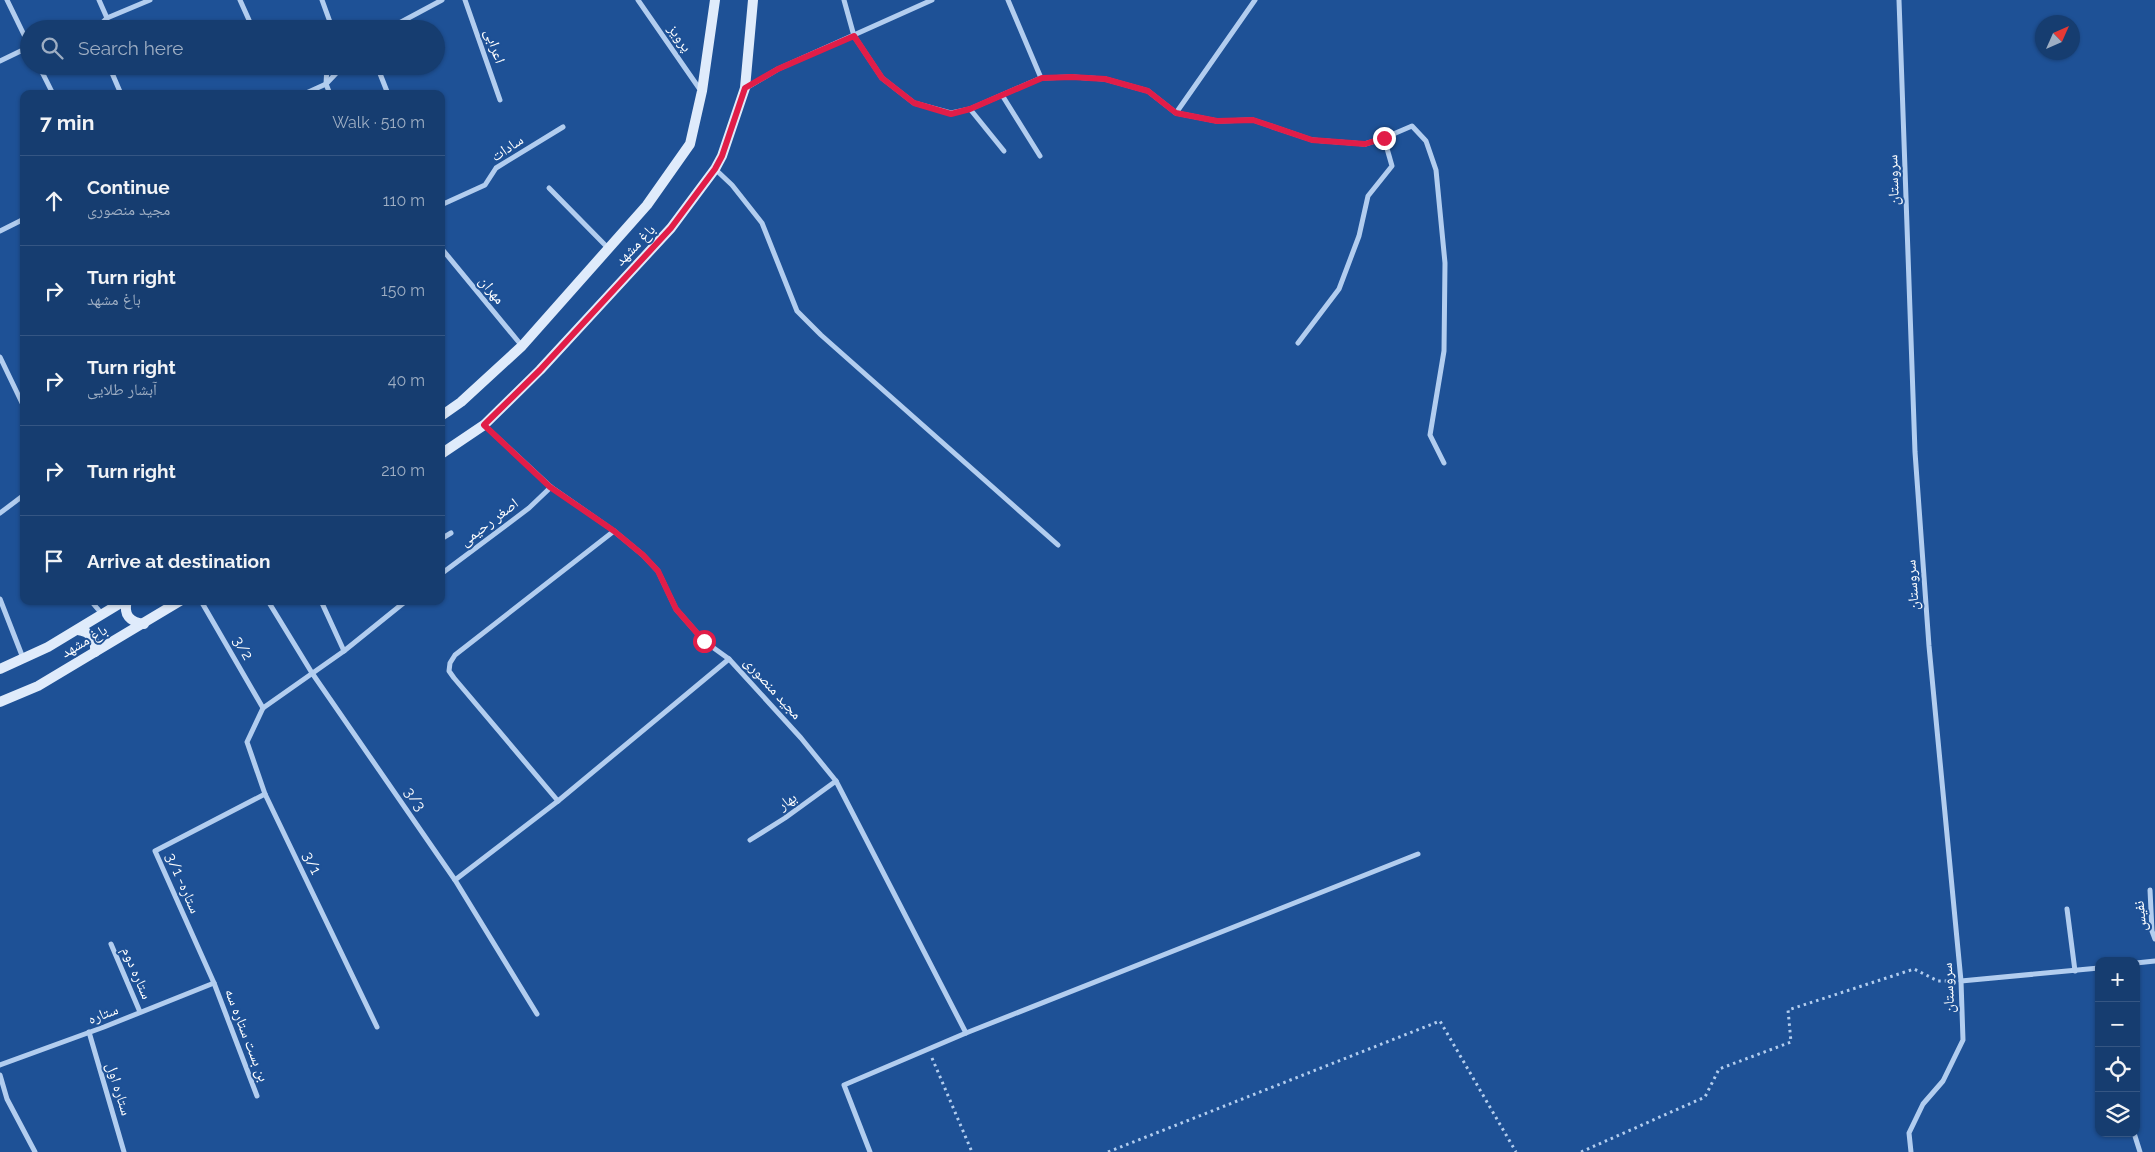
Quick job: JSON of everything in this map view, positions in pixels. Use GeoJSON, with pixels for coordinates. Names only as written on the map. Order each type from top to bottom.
{"type":"FeatureCollection","features":[{"type":"Feature","properties":{"kind":"main road","name":"باغ مشهد"},"geometry":{"type":"LineString","coordinates":[[445,413],[461,402],[522,346],[647,205],[690,144],[702,91],[715,0]]}},
{"type":"Feature","properties":{"kind":"main road","name":"باغ مشهد"},"geometry":{"type":"LineString","coordinates":[[445,451],[484,425],[540,370],[671,228],[715,169],[722,156],[745,88],[753,0]]}},
{"type":"Feature","properties":{"kind":"main road","name":"باغ مشهد"},"geometry":{"type":"LineString","coordinates":[[0,669],[78,630],[119,605]]}},
{"type":"Feature","properties":{"kind":"main road"},"geometry":{"type":"LineString","coordinates":[[125,605],[128,617],[135,622],[144,624]]}},
{"type":"Feature","properties":{"kind":"main road","name":"باغ مشهد"},"geometry":{"type":"LineString","coordinates":[[0,702],[38,686],[174,605]]}},
{"type":"Feature","properties":{"kind":"main road"},"geometry":{"type":"LineString","coordinates":[[78,630],[86,631],[92,637],[96,644],[96,652]]}},
{"type":"Feature","properties":{"kind":"street"},"geometry":{"type":"LineString","coordinates":[[7,0],[20,27]]}},
{"type":"Feature","properties":{"kind":"street"},"geometry":{"type":"LineString","coordinates":[[99,0],[107,18],[150,0]]}},
{"type":"Feature","properties":{"kind":"street"},"geometry":{"type":"LineString","coordinates":[[240,0],[249,20]]}},
{"type":"Feature","properties":{"kind":"street"},"geometry":{"type":"LineString","coordinates":[[322,0],[329,20]]}},
{"type":"Feature","properties":{"kind":"street"},"geometry":{"type":"LineString","coordinates":[[405,20],[442,0]]}},
{"type":"Feature","properties":{"kind":"street","name":"اعرابی"},"geometry":{"type":"LineString","coordinates":[[465,0],[500,100]]}},
{"type":"Feature","properties":{"kind":"street","name":"پرویز"},"geometry":{"type":"LineString","coordinates":[[638,0],[702,91]]}},
{"type":"Feature","properties":{"kind":"street"},"geometry":{"type":"LineString","coordinates":[[844,0],[854,36],[882,78],[914,103],[951,114],[970,109],[1042,78],[1105,79],[1148,91],[1176,113],[1217,121],[1253,120],[1312,140],[1365,144],[1412,126],[1426,141],[1436,170],[1445,264],[1444,351],[1430,435],[1444,462]]}},
{"type":"Feature","properties":{"kind":"street"},"geometry":{"type":"LineString","coordinates":[[745,88],[778,69],[932,0]]}},
{"type":"Feature","properties":{"kind":"street"},"geometry":{"type":"LineString","coordinates":[[1008,0],[1042,78]]}},
{"type":"Feature","properties":{"kind":"street"},"geometry":{"type":"LineString","coordinates":[[1176,113],[1255,0]]}},
{"type":"Feature","properties":{"kind":"street","name":"سروستان"},"geometry":{"type":"LineString","coordinates":[[1899,0],[1915,452],[1929,646],[1962,981],[1963,1040],[1943,1081],[1923,1104],[1909,1133],[1911,1152]]}},
{"type":"Feature","properties":{"kind":"street"},"geometry":{"type":"LineString","coordinates":[[0,61],[20,51]]}},
{"type":"Feature","properties":{"kind":"street"},"geometry":{"type":"LineString","coordinates":[[44,75],[51,90]]}},
{"type":"Feature","properties":{"kind":"street"},"geometry":{"type":"LineString","coordinates":[[113,75],[119,90]]}},
{"type":"Feature","properties":{"kind":"street"},"geometry":{"type":"LineString","coordinates":[[326,75],[326,84],[328,90]]}},
{"type":"Feature","properties":{"kind":"street"},"geometry":{"type":"LineString","coordinates":[[313,90],[326,84],[334,75]]}},
{"type":"Feature","properties":{"kind":"street"},"geometry":{"type":"LineString","coordinates":[[381,75],[386,90]]}},
{"type":"Feature","properties":{"kind":"street"},"geometry":{"type":"LineString","coordinates":[[1002,95],[1040,156]]}},
{"type":"Feature","properties":{"kind":"street"},"geometry":{"type":"LineString","coordinates":[[970,109],[1004,151]]}},
{"type":"Feature","properties":{"kind":"street","name":"سادات"},"geometry":{"type":"LineString","coordinates":[[445,203],[485,185],[496,168],[563,126]]}},
{"type":"Feature","properties":{"kind":"street"},"geometry":{"type":"LineString","coordinates":[[1298,343],[1339,289],[1359,236],[1368,196],[1392,166],[1384,138]]}},
{"type":"Feature","properties":{"kind":"street"},"geometry":{"type":"LineString","coordinates":[[715,169],[732,185],[762,223],[797,311],[820,335],[1058,545]]}},
{"type":"Feature","properties":{"kind":"street"},"geometry":{"type":"LineString","coordinates":[[549,188],[609,248]]}},
{"type":"Feature","properties":{"kind":"street"},"geometry":{"type":"LineString","coordinates":[[0,231],[20,221]]}},
{"type":"Feature","properties":{"kind":"street","name":"مهران"},"geometry":{"type":"LineString","coordinates":[[445,253],[522,346]]}},
{"type":"Feature","properties":{"kind":"street"},"geometry":{"type":"LineString","coordinates":[[0,356],[20,398]]}},
{"type":"Feature","properties":{"kind":"street","name":"مجید منصوری"},"geometry":{"type":"LineString","coordinates":[[484,425],[550,487],[614,531],[643,555],[658,571],[676,609],[704,641],[729,659],[801,738],[836,781],[966,1033]]}},
{"type":"Feature","properties":{"kind":"street","name":"اصغر رحیمی"},"geometry":{"type":"LineString","coordinates":[[445,571],[529,508],[550,487]]}},
{"type":"Feature","properties":{"kind":"street"},"geometry":{"type":"LineString","coordinates":[[0,512],[20,498]]}},
{"type":"Feature","properties":{"kind":"street"},"geometry":{"type":"LineString","coordinates":[[558,801],[454,678],[449,671],[450,663],[455,655],[614,531]]}},
{"type":"Feature","properties":{"kind":"street"},"geometry":{"type":"LineString","coordinates":[[445,537],[451,533]]}},
{"type":"Feature","properties":{"kind":"street"},"geometry":{"type":"LineString","coordinates":[[0,599],[23,658]]}},
{"type":"Feature","properties":{"kind":"street"},"geometry":{"type":"LineString","coordinates":[[94,605],[102,615]]}},
{"type":"Feature","properties":{"kind":"street","name":"3/2"},"geometry":{"type":"LineString","coordinates":[[203,605],[263,708]]}},
{"type":"Feature","properties":{"kind":"street","name":"3/3"},"geometry":{"type":"LineString","coordinates":[[270,605],[312,673],[455,880],[537,1014]]}},
{"type":"Feature","properties":{"kind":"street"},"geometry":{"type":"LineString","coordinates":[[323,605],[344,651]]}},
{"type":"Feature","properties":{"kind":"street"},"geometry":{"type":"LineString","coordinates":[[263,708],[344,651],[401,605]]}},
{"type":"Feature","properties":{"kind":"street"},"geometry":{"type":"LineString","coordinates":[[455,880],[558,801],[729,659]]}},
{"type":"Feature","properties":{"kind":"street","name":"3/1"},"geometry":{"type":"LineString","coordinates":[[263,708],[247,742],[265,794],[377,1027]]}},
{"type":"Feature","properties":{"kind":"street","name":"بهار"},"geometry":{"type":"LineString","coordinates":[[750,840],[785,818],[836,781]]}},
{"type":"Feature","properties":{"kind":"street","name":"ستاره- 3/1"},"geometry":{"type":"LineString","coordinates":[[214,983],[155,851],[265,794]]}},
{"type":"Feature","properties":{"kind":"street"},"geometry":{"type":"LineString","coordinates":[[870,1152],[844,1085],[966,1033],[1418,854]]}},
{"type":"Feature","properties":{"kind":"street","name":"نفیس"},"geometry":{"type":"LineString","coordinates":[[2150,890],[2152,931],[2155,939]]}},
{"type":"Feature","properties":{"kind":"street"},"geometry":{"type":"LineString","coordinates":[[2067,909],[2075,971]]}},
{"type":"Feature","properties":{"kind":"street","name":"ستاره دوم"},"geometry":{"type":"LineString","coordinates":[[111,944],[140,1012]]}},
{"type":"Feature","properties":{"kind":"street"},"geometry":{"type":"LineString","coordinates":[[2140,963],[2155,961]]}},
{"type":"Feature","properties":{"kind":"street"},"geometry":{"type":"LineString","coordinates":[[1962,981],[2095,968]]}},
{"type":"Feature","properties":{"kind":"street","name":"ستاره"},"geometry":{"type":"LineString","coordinates":[[0,1066],[214,983]]}},
{"type":"Feature","properties":{"kind":"street","name":"بن بست ستاره سه"},"geometry":{"type":"LineString","coordinates":[[214,983],[257,1096]]}},
{"type":"Feature","properties":{"kind":"street","name":"ستاره اول"},"geometry":{"type":"LineString","coordinates":[[89,1032],[124,1152]]}},
{"type":"Feature","properties":{"kind":"street"},"geometry":{"type":"LineString","coordinates":[[0,1075],[7,1099],[35,1152]]}},
{"type":"Feature","properties":{"kind":"street"},"geometry":{"type":"LineString","coordinates":[[2135,1137],[2140,1152]]}},
{"type":"Feature","properties":{"kind":"path"},"geometry":{"type":"LineString","coordinates":[[1581,1152],[1705,1097],[1719,1070],[1791,1042],[1788,1010],[1914,969],[1938,981],[1962,981]]}},
{"type":"Feature","properties":{"kind":"path"},"geometry":{"type":"LineString","coordinates":[[1108,1152],[1440,1020],[1516,1152]]}},
{"type":"Feature","properties":{"kind":"path"},"geometry":{"type":"LineString","coordinates":[[928,1049],[972,1152]]}},
{"type":"Feature","properties":{"kind":"route"},"geometry":{"type":"LineString","coordinates":[[704,641],[676,609],[658,571],[643,555],[614,531],[550,487],[484,425],[540,370],[671,228],[715,169],[722,156],[745,88],[778,69],[854,36],[882,78],[914,103],[951,114],[970,109],[1042,78],[1072,77],[1105,79],[1148,91],[1176,113],[1217,121],[1253,120],[1312,140],[1365,144],[1384,138]]}}]}
